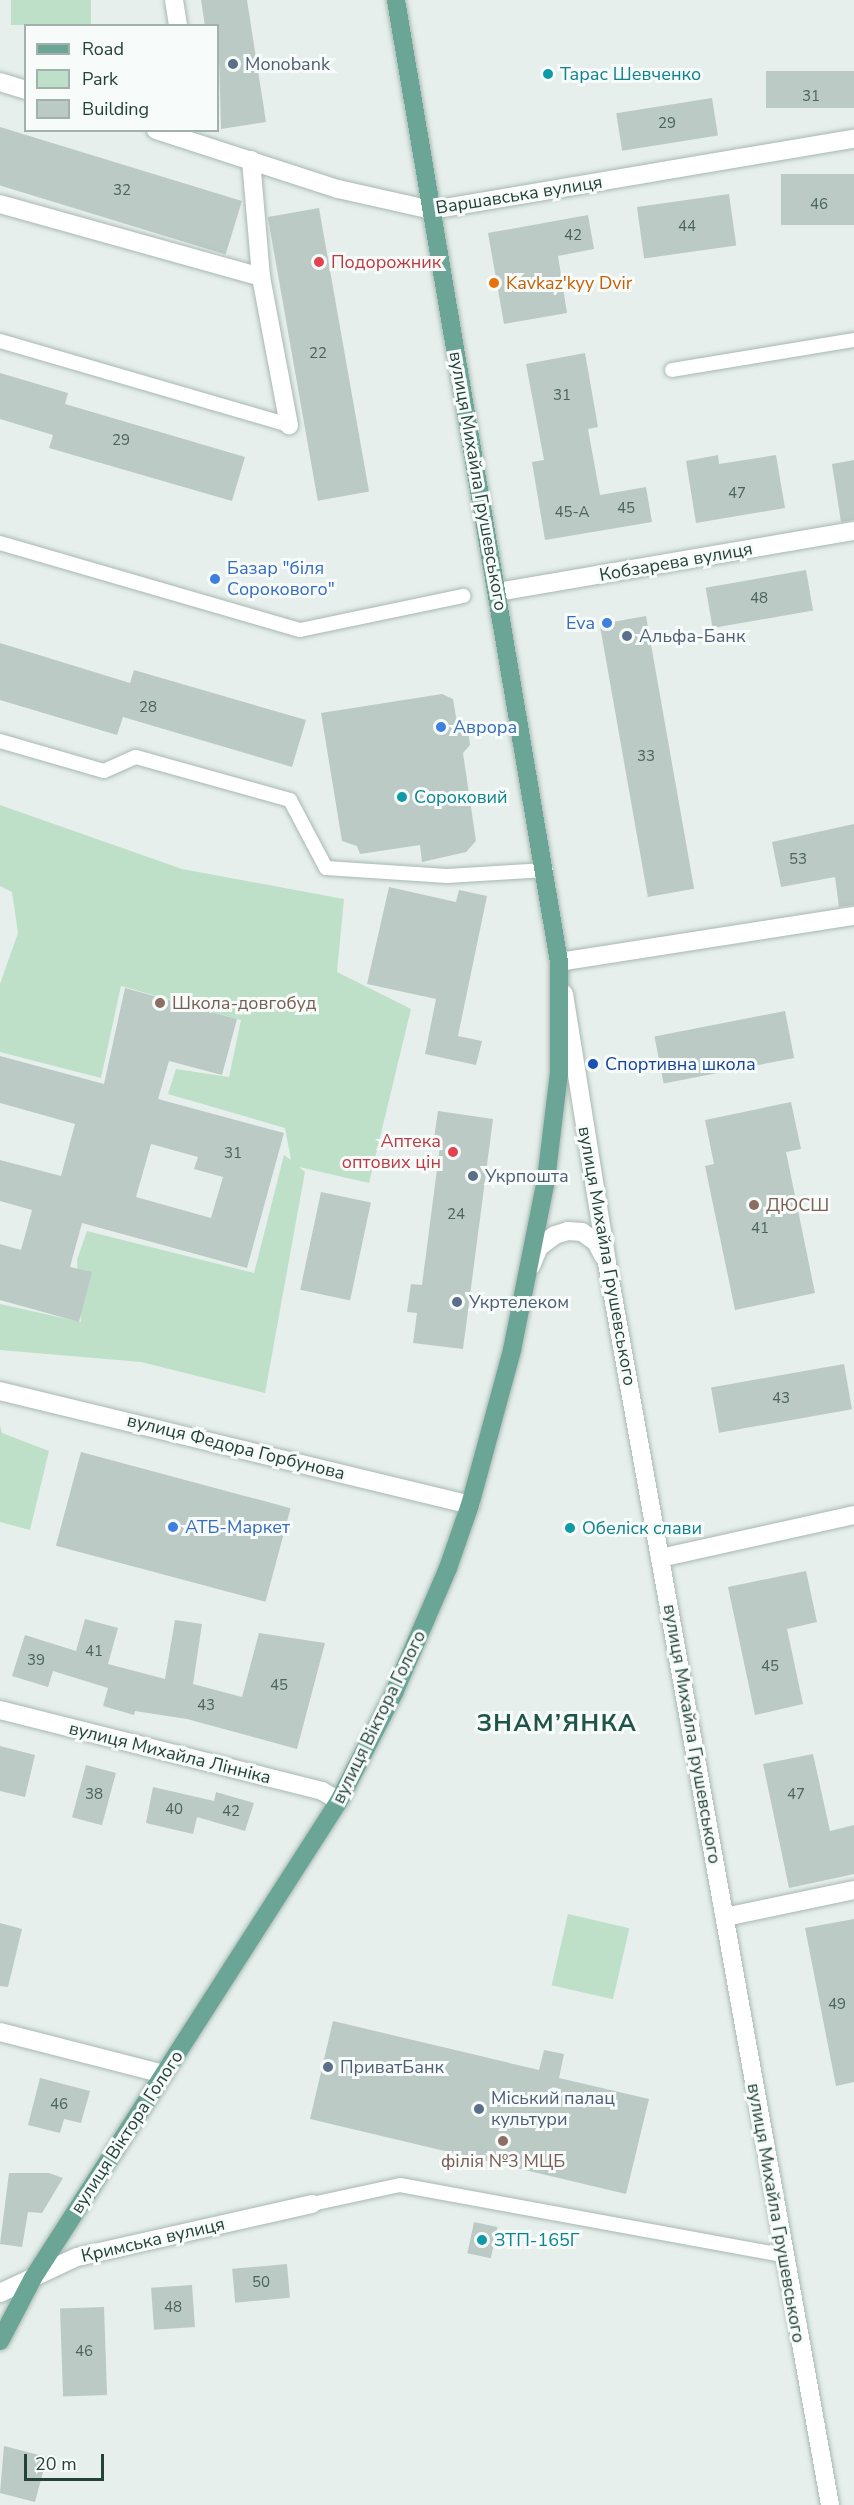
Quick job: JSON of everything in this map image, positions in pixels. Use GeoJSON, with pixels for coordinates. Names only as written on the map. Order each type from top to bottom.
{"type":"FeatureCollection","features":[{"type":"Feature","properties":{"kind":"main road","name":"вулиця Михайла Грушевського"},"geometry":{"type":"LineString","coordinates":[[396,0],[546,870],[559,962],[560,1023],[554,1123]]}},
{"type":"Feature","properties":{"kind":"main road","name":"вулиця Віктора Голого"},"geometry":{"type":"LineString","coordinates":[[0,2341],[33,2278],[339,1801],[420,1634],[471,1505],[499,1404],[530,1268],[554,1123]]}},
{"type":"Feature","properties":{"kind":"street"},"geometry":{"type":"LineString","coordinates":[[174,0],[178,24]]}},
{"type":"Feature","properties":{"kind":"street"},"geometry":{"type":"LineString","coordinates":[[0,82],[24,89]]}},
{"type":"Feature","properties":{"kind":"street","name":"Варшавська вулиця"},"geometry":{"type":"LineString","coordinates":[[162,132],[338,189],[432,210],[854,139]]}},
{"type":"Feature","properties":{"kind":"street"},"geometry":{"type":"LineString","coordinates":[[251,160],[261,277],[289,425]]}},
{"type":"Feature","properties":{"kind":"street"},"geometry":{"type":"LineString","coordinates":[[0,204],[261,277]]}},
{"type":"Feature","properties":{"kind":"street","name":"Кобзарева вулиця"},"geometry":{"type":"LineString","coordinates":[[497,592],[854,531]]}},
{"type":"Feature","properties":{"kind":"street"},"geometry":{"type":"LineString","coordinates":[[559,962],[854,916]]}},
{"type":"Feature","properties":{"kind":"street","name":"вулиця Михайла Грушевського"},"geometry":{"type":"LineString","coordinates":[[559,962],[607,1263],[725,1917],[783,2255],[830,2505]]}},
{"type":"Feature","properties":{"kind":"street"},"geometry":{"type":"LineString","coordinates":[[530,1268],[539,1247],[555,1235],[568,1231],[582,1232],[596,1242],[607,1263]]}},
{"type":"Feature","properties":{"kind":"street","name":"вулиця Федора Горбунова"},"geometry":{"type":"LineString","coordinates":[[0,1391],[471,1505]]}},
{"type":"Feature","properties":{"kind":"street"},"geometry":{"type":"LineString","coordinates":[[660,1558],[854,1515]]}},
{"type":"Feature","properties":{"kind":"street","name":"вулиця Михайла Лінніка"},"geometry":{"type":"LineString","coordinates":[[0,1710],[322,1791],[339,1801]]}},
{"type":"Feature","properties":{"kind":"street"},"geometry":{"type":"LineString","coordinates":[[725,1917],[854,1890]]}},
{"type":"Feature","properties":{"kind":"street"},"geometry":{"type":"LineString","coordinates":[[0,2032],[164,2074]]}},
{"type":"Feature","properties":{"kind":"street","name":"Кримська вулиця"},"geometry":{"type":"LineString","coordinates":[[0,2293],[77,2257],[312,2204]]}},
{"type":"Feature","properties":{"kind":"lane"},"geometry":{"type":"LineString","coordinates":[[672,370],[854,340]]}},
{"type":"Feature","properties":{"kind":"lane"},"geometry":{"type":"LineString","coordinates":[[0,341],[289,425]]}},
{"type":"Feature","properties":{"kind":"lane"},"geometry":{"type":"LineString","coordinates":[[0,543],[300,630],[463,596]]}},
{"type":"Feature","properties":{"kind":"lane"},"geometry":{"type":"LineString","coordinates":[[0,741],[104,771],[136,757],[290,800],[326,868],[447,876],[546,870]]}},
{"type":"Feature","properties":{"kind":"lane"},"geometry":{"type":"LineString","coordinates":[[312,2204],[400,2185],[783,2255]]}},
{"type":"Feature","properties":{"kind":"green space"},"geometry":{"type":"Polygon","coordinates":[[[11,0],[91,0],[91,24],[11,25],[11,0]]]}},
{"type":"Feature","properties":{"kind":"green space"},"geometry":{"type":"Polygon","coordinates":[[[0,805],[182,869],[344,899],[337,972],[411,1009],[369,1183],[299,1167],[305,1172],[265,1393],[141,1362],[0,1350],[0,1304],[81,1322],[77,1260],[87,1231],[254,1273],[284,1155],[291,1160],[285,1128],[168,1094],[176,1069],[229,1077],[241,1020],[121,986],[101,1078],[0,1052],[0,984],[18,933],[12,892],[0,886],[0,805]]]}},
{"type":"Feature","properties":{"kind":"green space"},"geometry":{"type":"Polygon","coordinates":[[[0,1425],[2,1433],[49,1451],[30,1530],[0,1522],[0,1425]]]}},
{"type":"Feature","properties":{"kind":"green space"},"geometry":{"type":"Polygon","coordinates":[[[568,1914],[629,1928],[613,1999],[552,1985],[568,1914]]]}},
{"type":"Feature","properties":{"kind":"building"},"geometry":{"type":"Polygon","coordinates":[[[201,0],[247,0],[266,122],[221,129],[219,24],[205,24],[201,0]]]}},
{"type":"Feature","properties":{"kind":"building"},"geometry":{"type":"Polygon","coordinates":[[[766,71],[854,71],[854,108],[766,108],[766,71]]]}},
{"type":"Feature","properties":{"kind":"building"},"geometry":{"type":"Polygon","coordinates":[[[712,98],[718,136],[622,151],[616,113],[712,98]]]}},
{"type":"Feature","properties":{"kind":"building"},"geometry":{"type":"Polygon","coordinates":[[[0,127],[242,201],[226,255],[0,186],[0,127]]]}},
{"type":"Feature","properties":{"kind":"building"},"geometry":{"type":"Polygon","coordinates":[[[781,174],[854,174],[854,225],[781,225],[781,174]]]}},
{"type":"Feature","properties":{"kind":"building"},"geometry":{"type":"Polygon","coordinates":[[[729,194],[736,245],[644,258],[637,207],[729,194]]]}},
{"type":"Feature","properties":{"kind":"building"},"geometry":{"type":"Polygon","coordinates":[[[319,208],[369,492],[318,501],[268,217],[319,208]]]}},
{"type":"Feature","properties":{"kind":"building"},"geometry":{"type":"Polygon","coordinates":[[[588,215],[594,249],[558,256],[567,313],[504,324],[488,233],[588,215]]]}},
{"type":"Feature","properties":{"kind":"building"},"geometry":{"type":"Polygon","coordinates":[[[585,353],[598,427],[588,429],[600,495],[646,487],[652,522],[545,540],[532,462],[544,460],[526,364],[585,353]]]}},
{"type":"Feature","properties":{"kind":"building"},"geometry":{"type":"Polygon","coordinates":[[[0,373],[68,393],[65,404],[245,457],[232,501],[49,448],[53,435],[0,419],[0,373]]]}},
{"type":"Feature","properties":{"kind":"building"},"geometry":{"type":"Polygon","coordinates":[[[718,455],[719,464],[776,455],[785,508],[696,523],[686,461],[718,455]]]}},
{"type":"Feature","properties":{"kind":"building"},"geometry":{"type":"Polygon","coordinates":[[[854,460],[854,520],[841,522],[832,464],[854,460]]]}},
{"type":"Feature","properties":{"kind":"building"},"geometry":{"type":"Polygon","coordinates":[[[806,570],[813,610],[713,628],[706,588],[806,570]]]}},
{"type":"Feature","properties":{"kind":"building"},"geometry":{"type":"Polygon","coordinates":[[[646,616],[694,889],[648,897],[600,624],[646,616]]]}},
{"type":"Feature","properties":{"kind":"building"},"geometry":{"type":"Polygon","coordinates":[[[0,643],[130,683],[134,670],[306,720],[292,767],[123,717],[117,735],[0,700],[0,643]]]}},
{"type":"Feature","properties":{"kind":"building","name":"Сороковий"},"geometry":{"type":"Polygon","coordinates":[[[442,694],[453,699],[456,717],[467,722],[470,745],[463,753],[476,841],[466,852],[422,862],[420,845],[360,854],[357,846],[342,841],[321,713],[442,694]]]}},
{"type":"Feature","properties":{"kind":"building"},"geometry":{"type":"Polygon","coordinates":[[[854,824],[854,905],[839,907],[835,877],[781,887],[772,842],[854,824]]]}},
{"type":"Feature","properties":{"kind":"building"},"geometry":{"type":"Polygon","coordinates":[[[389,887],[456,902],[459,890],[487,896],[458,1036],[482,1041],[476,1065],[425,1054],[436,999],[367,984],[389,887]]]}},
{"type":"Feature","properties":{"kind":"building"},"geometry":{"type":"Polygon","coordinates":[[[125,988],[237,1019],[222,1075],[169,1061],[158,1099],[284,1133],[247,1268],[82,1223],[70,1267],[92,1272],[79,1322],[0,1300],[0,1244],[21,1250],[32,1210],[0,1201],[0,1160],[61,1176],[75,1124],[0,1103],[0,1056],[104,1084],[125,988]],[[151,1144],[136,1197],[211,1218],[223,1177],[194,1169],[198,1157],[151,1144]]]}},
{"type":"Feature","properties":{"kind":"building"},"geometry":{"type":"Polygon","coordinates":[[[785,1011],[794,1058],[664,1083],[654,1036],[785,1011]]]}},
{"type":"Feature","properties":{"kind":"building"},"geometry":{"type":"Polygon","coordinates":[[[791,1102],[801,1149],[786,1152],[815,1293],[735,1310],[705,1166],[714,1164],[705,1120],[791,1102]]]}},
{"type":"Feature","properties":{"kind":"building"},"geometry":{"type":"Polygon","coordinates":[[[438,1111],[493,1119],[463,1349],[413,1343],[417,1313],[407,1312],[411,1284],[422,1285],[440,1146],[433,1145],[438,1111]]]}},
{"type":"Feature","properties":{"kind":"building"},"geometry":{"type":"Polygon","coordinates":[[[321,1192],[371,1203],[350,1300],[300,1290],[321,1192]]]}},
{"type":"Feature","properties":{"kind":"building"},"geometry":{"type":"Polygon","coordinates":[[[844,1364],[852,1409],[719,1433],[711,1387],[844,1364]]]}},
{"type":"Feature","properties":{"kind":"building","name":"АТБ-Маркет"},"geometry":{"type":"Polygon","coordinates":[[[81,1452],[291,1508],[266,1602],[56,1546],[81,1452]]]}},
{"type":"Feature","properties":{"kind":"building"},"geometry":{"type":"Polygon","coordinates":[[[806,1571],[817,1622],[787,1629],[803,1704],[755,1715],[728,1587],[806,1571]]]}},
{"type":"Feature","properties":{"kind":"building"},"geometry":{"type":"Polygon","coordinates":[[[85,1619],[118,1628],[108,1664],[165,1679],[175,1620],[202,1624],[193,1684],[242,1697],[259,1633],[325,1643],[297,1749],[187,1719],[135,1711],[134,1715],[103,1706],[108,1688],[53,1671],[48,1687],[12,1676],[25,1635],[76,1651],[85,1619]]]}},
{"type":"Feature","properties":{"kind":"building"},"geometry":{"type":"Polygon","coordinates":[[[0,1746],[35,1755],[25,1797],[0,1791],[0,1746]]]}},
{"type":"Feature","properties":{"kind":"building"},"geometry":{"type":"Polygon","coordinates":[[[813,1754],[830,1831],[854,1825],[854,1874],[789,1888],[763,1764],[813,1754]]]}},
{"type":"Feature","properties":{"kind":"building"},"geometry":{"type":"Polygon","coordinates":[[[86,1765],[116,1773],[102,1825],[72,1817],[86,1765]]]}},
{"type":"Feature","properties":{"kind":"building"},"geometry":{"type":"Polygon","coordinates":[[[153,1787],[214,1801],[216,1792],[254,1803],[245,1831],[197,1817],[193,1834],[146,1823],[153,1787]]]}},
{"type":"Feature","properties":{"kind":"building"},"geometry":{"type":"Polygon","coordinates":[[[854,1919],[854,2082],[836,2086],[805,1928],[854,1919]]]}},
{"type":"Feature","properties":{"kind":"building"},"geometry":{"type":"Polygon","coordinates":[[[0,1923],[22,1929],[8,1987],[0,1986],[0,1923]]]}},
{"type":"Feature","properties":{"kind":"building","name":"Міський палац культури"},"geometry":{"type":"Polygon","coordinates":[[[333,2021],[539,2070],[544,2050],[564,2054],[559,2078],[649,2099],[626,2194],[310,2119],[333,2021]]]}},
{"type":"Feature","properties":{"kind":"building"},"geometry":{"type":"Polygon","coordinates":[[[40,2078],[90,2091],[81,2123],[64,2119],[60,2133],[28,2125],[40,2078]]]}},
{"type":"Feature","properties":{"kind":"building"},"geometry":{"type":"Polygon","coordinates":[[[9,2173],[49,2173],[63,2178],[42,2213],[28,2212],[22,2247],[0,2244],[9,2173]]]}},
{"type":"Feature","properties":{"kind":"building","name":"ЗТП-165Г"},"geometry":{"type":"Polygon","coordinates":[[[474,2222],[497,2227],[491,2258],[467,2253],[474,2222]]]}},
{"type":"Feature","properties":{"kind":"building"},"geometry":{"type":"Polygon","coordinates":[[[287,2264],[290,2298],[235,2303],[232,2269],[287,2264]]]}},
{"type":"Feature","properties":{"kind":"building"},"geometry":{"type":"Polygon","coordinates":[[[192,2285],[195,2327],[154,2330],[151,2288],[192,2285]]]}},
{"type":"Feature","properties":{"kind":"building"},"geometry":{"type":"Polygon","coordinates":[[[104,2307],[107,2395],[63,2396],[60,2309],[104,2307]]]}},
{"type":"Feature","properties":{"kind":"building"},"geometry":{"type":"Polygon","coordinates":[[[4,2446],[47,2457],[35,2502],[0,2493],[4,2446]]]}},
{"type":"Feature","properties":{"kind":"place","name":"Monobank"},"geometry":{"type":"Point","coordinates":[233,64]}},
{"type":"Feature","properties":{"kind":"place","name":"Тарас Шевченко"},"geometry":{"type":"Point","coordinates":[548,74]}},
{"type":"Feature","properties":{"kind":"place","name":"Подорожник"},"geometry":{"type":"Point","coordinates":[319,262]}},
{"type":"Feature","properties":{"kind":"place","name":"Kavkazʹkyy Dvir"},"geometry":{"type":"Point","coordinates":[494,283]}},
{"type":"Feature","properties":{"kind":"place","name":"Базар \"біля Сорокового\""},"geometry":{"type":"Point","coordinates":[215,579]}},
{"type":"Feature","properties":{"kind":"place","name":"Eva"},"geometry":{"type":"Point","coordinates":[607,623]}},
{"type":"Feature","properties":{"kind":"place","name":"Альфа-Банк"},"geometry":{"type":"Point","coordinates":[627,636]}},
{"type":"Feature","properties":{"kind":"place","name":"Аврора"},"geometry":{"type":"Point","coordinates":[441,727]}},
{"type":"Feature","properties":{"kind":"place","name":"Сороковий"},"geometry":{"type":"Point","coordinates":[402,797]}},
{"type":"Feature","properties":{"kind":"place","name":"Школа-довгобуд"},"geometry":{"type":"Point","coordinates":[160,1003]}},
{"type":"Feature","properties":{"kind":"place","name":"Спортивна школа"},"geometry":{"type":"Point","coordinates":[593,1064]}},
{"type":"Feature","properties":{"kind":"place","name":"Аптека оптових цін"},"geometry":{"type":"Point","coordinates":[453,1152]}},
{"type":"Feature","properties":{"kind":"place","name":"Укрпошта"},"geometry":{"type":"Point","coordinates":[473,1176]}},
{"type":"Feature","properties":{"kind":"place","name":"ДЮСШ"},"geometry":{"type":"Point","coordinates":[754,1205]}},
{"type":"Feature","properties":{"kind":"place","name":"Укртелеком"},"geometry":{"type":"Point","coordinates":[457,1302]}},
{"type":"Feature","properties":{"kind":"place","name":"АТБ-Маркет"},"geometry":{"type":"Point","coordinates":[173,1527]}},
{"type":"Feature","properties":{"kind":"place","name":"Обеліск слави"},"geometry":{"type":"Point","coordinates":[570,1528]}},
{"type":"Feature","properties":{"kind":"place","name":"ПриватБанк"},"geometry":{"type":"Point","coordinates":[328,2067]}},
{"type":"Feature","properties":{"kind":"place","name":"Міський палац культури"},"geometry":{"type":"Point","coordinates":[479,2109]}},
{"type":"Feature","properties":{"kind":"place","name":"філія №3 МЦБ"},"geometry":{"type":"Point","coordinates":[503,2141]}},
{"type":"Feature","properties":{"kind":"place","name":"ЗТП-165Г"},"geometry":{"type":"Point","coordinates":[482,2240]}},
{"type":"Feature","properties":{"kind":"district","name":"ЗНАМ’ЯНКА"},"geometry":{"type":"Point","coordinates":[557,1724]}}]}
